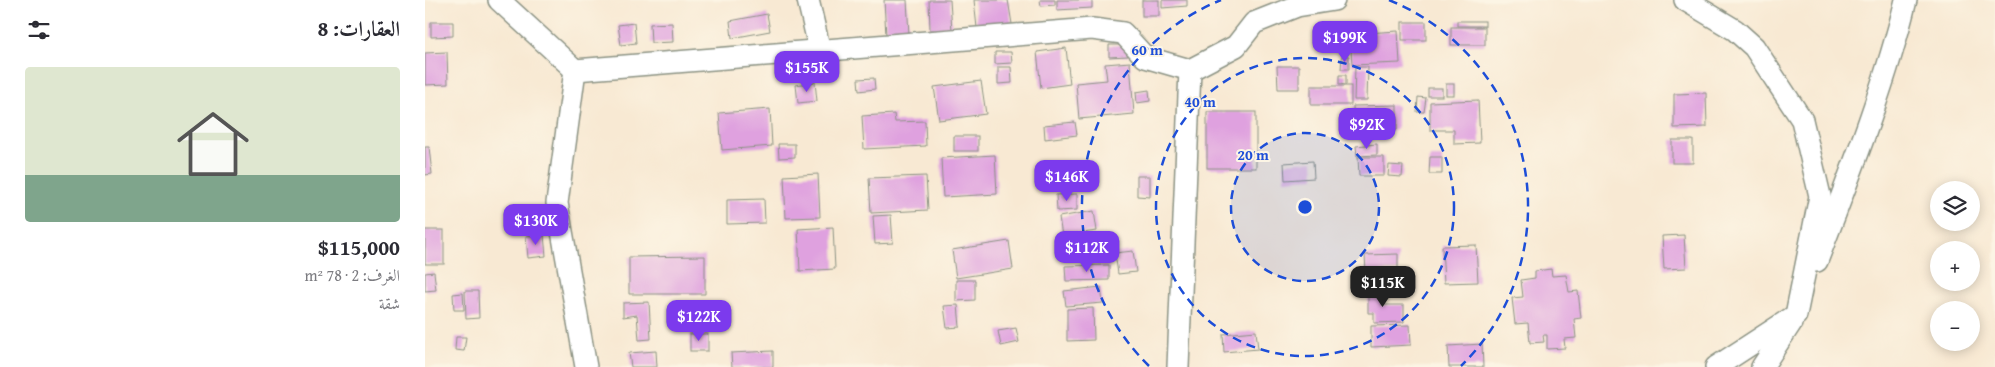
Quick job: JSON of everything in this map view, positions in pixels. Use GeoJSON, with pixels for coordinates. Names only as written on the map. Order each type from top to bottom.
{"type":"FeatureCollection","features":[{"type":"Feature","properties":{"kind":"street"},"geometry":{"type":"LineString","coordinates":[[499,0],[575,70],[1092,29],[1123,34],[1145,57],[1190,70],[1236,46],[1255,23],[1297,6],[1328,0]]}},
{"type":"Feature","properties":{"kind":"street"},"geometry":{"type":"LineString","coordinates":[[808,0],[820,51]]}},
{"type":"Feature","properties":{"kind":"street"},"geometry":{"type":"LineString","coordinates":[[1685,0],[1735,30],[1754,47],[1802,120],[1820,196],[1796,315],[1716,367]]}},
{"type":"Feature","properties":{"kind":"street"},"geometry":{"type":"LineString","coordinates":[[1762,367],[1796,315],[1846,186],[1897,36],[1905,0]]}},
{"type":"Feature","properties":{"kind":"street"},"geometry":{"type":"LineString","coordinates":[[575,70],[557,203],[586,367]]}},
{"type":"Feature","properties":{"kind":"street"},"geometry":{"type":"LineString","coordinates":[[1178,367],[1190,70]]}},
{"type":"Feature","properties":{"kind":"building"},"geometry":{"type":"Polygon","coordinates":[[[884,0],[907,0],[909,35],[886,36],[884,0]]]}},
{"type":"Feature","properties":{"kind":"building"},"geometry":{"type":"Polygon","coordinates":[[[929,0],[950,0],[952,31],[930,30],[929,0]]]}},
{"type":"Feature","properties":{"kind":"building"},"geometry":{"type":"Polygon","coordinates":[[[974,0],[1008,0],[1012,24],[977,28],[974,0]]]}},
{"type":"Feature","properties":{"kind":"building"},"geometry":{"type":"Polygon","coordinates":[[[1040,0],[1055,0],[1055,5],[1041,6],[1040,0]]]}},
{"type":"Feature","properties":{"kind":"building"},"geometry":{"type":"Polygon","coordinates":[[[1057,0],[1092,0],[1092,8],[1057,10],[1057,0]]]}},
{"type":"Feature","properties":{"kind":"building"},"geometry":{"type":"Polygon","coordinates":[[[1142,0],[1159,0],[1159,16],[1142,16],[1142,0]]]}},
{"type":"Feature","properties":{"kind":"building"},"geometry":{"type":"Polygon","coordinates":[[[1162,0],[1187,0],[1187,6],[1162,8],[1162,0]]]}},
{"type":"Feature","properties":{"kind":"building"},"geometry":{"type":"Polygon","coordinates":[[[767,14],[770,31],[732,38],[730,21],[767,14]]]}},
{"type":"Feature","properties":{"kind":"building"},"geometry":{"type":"Polygon","coordinates":[[[1457,21],[1485,21],[1485,26],[1457,26],[1457,21]]]}},
{"type":"Feature","properties":{"kind":"building"},"geometry":{"type":"Polygon","coordinates":[[[431,22],[453,22],[453,36],[431,37],[431,22]]]}},
{"type":"Feature","properties":{"kind":"building"},"geometry":{"type":"Polygon","coordinates":[[[1402,22],[1426,22],[1426,40],[1402,40],[1402,22]]]}},
{"type":"Feature","properties":{"kind":"building"},"geometry":{"type":"Polygon","coordinates":[[[634,23],[636,43],[621,45],[618,25],[634,23]]]}},
{"type":"Feature","properties":{"kind":"building"},"geometry":{"type":"Polygon","coordinates":[[[672,23],[673,42],[651,43],[650,24],[672,23]]]}},
{"type":"Feature","properties":{"kind":"building"},"geometry":{"type":"Polygon","coordinates":[[[1451,27],[1485,27],[1485,45],[1451,45],[1451,27]]]}},
{"type":"Feature","properties":{"kind":"building"},"geometry":{"type":"Polygon","coordinates":[[[1398,31],[1400,63],[1352,65],[1350,34],[1398,31]]]}},
{"type":"Feature","properties":{"kind":"building"},"geometry":{"type":"Polygon","coordinates":[[[1109,45],[1127,45],[1128,56],[1109,57],[1109,45]]]}},
{"type":"Feature","properties":{"kind":"building"},"geometry":{"type":"Polygon","coordinates":[[[1066,48],[1070,84],[1041,88],[1037,52],[1066,48]]]}},
{"type":"Feature","properties":{"kind":"building"},"geometry":{"type":"Polygon","coordinates":[[[447,52],[448,84],[425,85],[425,53],[447,52]]]}},
{"type":"Feature","properties":{"kind":"building"},"geometry":{"type":"Polygon","coordinates":[[[995,52],[1011,52],[1012,63],[995,64],[995,52]]]}},
{"type":"Feature","properties":{"kind":"building"},"geometry":{"type":"Polygon","coordinates":[[[1342,56],[1349,56],[1349,69],[1341,69],[1342,56]]]}},
{"type":"Feature","properties":{"kind":"building"},"geometry":{"type":"Polygon","coordinates":[[[1130,62],[1134,114],[1079,119],[1076,83],[1107,80],[1105,64],[1130,62]]]}},
{"type":"Feature","properties":{"kind":"building"},"geometry":{"type":"Polygon","coordinates":[[[1277,66],[1299,66],[1299,89],[1278,89],[1277,66]]]}},
{"type":"Feature","properties":{"kind":"building"},"geometry":{"type":"Polygon","coordinates":[[[998,67],[1011,67],[1012,83],[998,84],[998,67]]]}},
{"type":"Feature","properties":{"kind":"building"},"geometry":{"type":"Polygon","coordinates":[[[1355,67],[1368,67],[1367,100],[1354,100],[1355,67]]]}},
{"type":"Feature","properties":{"kind":"building"},"geometry":{"type":"Polygon","coordinates":[[[1339,75],[1346,75],[1346,85],[1339,84],[1339,75]]]}},
{"type":"Feature","properties":{"kind":"building"},"geometry":{"type":"Polygon","coordinates":[[[874,78],[875,89],[859,91],[858,79],[874,78]]]}},
{"type":"Feature","properties":{"kind":"building"},"geometry":{"type":"Polygon","coordinates":[[[981,81],[986,114],[939,120],[934,87],[981,81]]]}},
{"type":"Feature","properties":{"kind":"building"},"geometry":{"type":"Polygon","coordinates":[[[815,82],[817,101],[798,103],[796,85],[815,82]]]}},
{"type":"Feature","properties":{"kind":"building"},"geometry":{"type":"Polygon","coordinates":[[[1446,84],[1454,84],[1454,95],[1446,95],[1446,84]]]}},
{"type":"Feature","properties":{"kind":"building"},"geometry":{"type":"Polygon","coordinates":[[[1311,86],[1351,86],[1351,105],[1311,105],[1311,86]]]}},
{"type":"Feature","properties":{"kind":"building"},"geometry":{"type":"Polygon","coordinates":[[[1428,88],[1442,88],[1442,96],[1428,96],[1428,88]]]}},
{"type":"Feature","properties":{"kind":"building"},"geometry":{"type":"Polygon","coordinates":[[[1149,90],[1150,101],[1137,103],[1136,92],[1149,90]]]}},
{"type":"Feature","properties":{"kind":"building"},"geometry":{"type":"Polygon","coordinates":[[[1706,93],[1707,127],[1674,128],[1674,94],[1706,93]]]}},
{"type":"Feature","properties":{"kind":"building"},"geometry":{"type":"Polygon","coordinates":[[[1418,97],[1426,98],[1424,112],[1417,112],[1418,97]]]}},
{"type":"Feature","properties":{"kind":"building"},"geometry":{"type":"Polygon","coordinates":[[[1478,100],[1480,143],[1454,144],[1454,130],[1430,130],[1430,102],[1478,100]]]}},
{"type":"Feature","properties":{"kind":"building"},"geometry":{"type":"Polygon","coordinates":[[[1397,105],[1397,130],[1354,131],[1353,106],[1397,105]]]}},
{"type":"Feature","properties":{"kind":"building"},"geometry":{"type":"Polygon","coordinates":[[[770,109],[772,146],[722,150],[719,113],[770,109]]]}},
{"type":"Feature","properties":{"kind":"building"},"geometry":{"type":"Polygon","coordinates":[[[1207,112],[1256,112],[1256,168],[1207,168],[1207,112]]]}},
{"type":"Feature","properties":{"kind":"building"},"geometry":{"type":"Polygon","coordinates":[[[894,114],[895,122],[925,121],[926,146],[864,149],[862,116],[894,114]]]}},
{"type":"Feature","properties":{"kind":"building"},"geometry":{"type":"Polygon","coordinates":[[[1075,122],[1077,135],[1045,139],[1044,125],[1075,122]]]}},
{"type":"Feature","properties":{"kind":"building"},"geometry":{"type":"Polygon","coordinates":[[[954,136],[978,136],[978,151],[954,151],[954,136]]]}},
{"type":"Feature","properties":{"kind":"building"},"geometry":{"type":"Polygon","coordinates":[[[1672,140],[1693,140],[1693,163],[1672,163],[1672,140]]]}},
{"type":"Feature","properties":{"kind":"building"},"geometry":{"type":"Polygon","coordinates":[[[778,144],[795,144],[795,157],[779,158],[778,144]]]}},
{"type":"Feature","properties":{"kind":"building"},"geometry":{"type":"Polygon","coordinates":[[[1377,144],[1377,155],[1357,156],[1356,146],[1377,144]]]}},
{"type":"Feature","properties":{"kind":"building"},"geometry":{"type":"Polygon","coordinates":[[[425,147],[429,147],[432,174],[425,175],[425,147]]]}},
{"type":"Feature","properties":{"kind":"building"},"geometry":{"type":"Polygon","coordinates":[[[995,155],[997,194],[943,197],[941,158],[995,155]]]}},
{"type":"Feature","properties":{"kind":"building"},"geometry":{"type":"Polygon","coordinates":[[[1358,157],[1384,157],[1384,176],[1359,176],[1358,157]]]}},
{"type":"Feature","properties":{"kind":"building"},"geometry":{"type":"Polygon","coordinates":[[[1430,157],[1442,157],[1442,174],[1429,174],[1430,157]]]}},
{"type":"Feature","properties":{"kind":"building"},"geometry":{"type":"Polygon","coordinates":[[[1313,161],[1314,178],[1285,180],[1284,163],[1313,161]]]}},
{"type":"Feature","properties":{"kind":"building"},"geometry":{"type":"Polygon","coordinates":[[[1389,165],[1403,166],[1402,177],[1388,176],[1389,165]]]}},
{"type":"Feature","properties":{"kind":"building"},"geometry":{"type":"Polygon","coordinates":[[[818,174],[820,217],[786,218],[784,176],[818,174]]]}},
{"type":"Feature","properties":{"kind":"building"},"geometry":{"type":"Polygon","coordinates":[[[926,176],[928,210],[871,213],[869,178],[926,176]]]}},
{"type":"Feature","properties":{"kind":"building"},"geometry":{"type":"Polygon","coordinates":[[[1137,176],[1150,176],[1150,197],[1137,196],[1137,176]]]}},
{"type":"Feature","properties":{"kind":"building"},"geometry":{"type":"Polygon","coordinates":[[[1077,194],[1077,210],[1057,211],[1056,195],[1077,194]]]}},
{"type":"Feature","properties":{"kind":"building"},"geometry":{"type":"Polygon","coordinates":[[[764,199],[765,223],[727,224],[727,200],[764,199]]]}},
{"type":"Feature","properties":{"kind":"building"},"geometry":{"type":"Polygon","coordinates":[[[1094,211],[1097,231],[1062,236],[1059,217],[1094,211]]]}},
{"type":"Feature","properties":{"kind":"building"},"geometry":{"type":"Polygon","coordinates":[[[891,215],[893,243],[875,244],[873,216],[891,215]]]}},
{"type":"Feature","properties":{"kind":"building"},"geometry":{"type":"Polygon","coordinates":[[[833,227],[835,269],[800,271],[798,229],[833,227]]]}},
{"type":"Feature","properties":{"kind":"building"},"geometry":{"type":"Polygon","coordinates":[[[425,230],[444,230],[444,264],[425,264],[425,230]]]}},
{"type":"Feature","properties":{"kind":"building"},"geometry":{"type":"Polygon","coordinates":[[[544,235],[546,256],[528,258],[526,236],[544,235]]]}},
{"type":"Feature","properties":{"kind":"building"},"geometry":{"type":"Polygon","coordinates":[[[1684,235],[1686,268],[1664,269],[1662,236],[1684,235]]]}},
{"type":"Feature","properties":{"kind":"building"},"geometry":{"type":"Polygon","coordinates":[[[1009,241],[1013,269],[956,278],[952,250],[1009,241]]]}},
{"type":"Feature","properties":{"kind":"building"},"geometry":{"type":"Polygon","coordinates":[[[1476,245],[1478,282],[1444,283],[1442,246],[1476,245]]]}},
{"type":"Feature","properties":{"kind":"building"},"geometry":{"type":"Polygon","coordinates":[[[1133,251],[1136,272],[1118,274],[1115,253],[1133,251]]]}},
{"type":"Feature","properties":{"kind":"building"},"geometry":{"type":"Polygon","coordinates":[[[1398,254],[1398,271],[1366,272],[1365,255],[1398,254]]]}},
{"type":"Feature","properties":{"kind":"building"},"geometry":{"type":"Polygon","coordinates":[[[705,256],[705,294],[629,294],[629,257],[705,256]]]}},
{"type":"Feature","properties":{"kind":"building"},"geometry":{"type":"Polygon","coordinates":[[[1109,265],[1109,280],[1066,281],[1065,266],[1109,265]]]}},
{"type":"Feature","properties":{"kind":"building"},"geometry":{"type":"Polygon","coordinates":[[[1551,269],[1552,276],[1566,275],[1569,292],[1578,291],[1581,318],[1574,319],[1576,338],[1564,339],[1565,348],[1547,349],[1547,335],[1543,335],[1544,342],[1530,343],[1528,323],[1515,324],[1512,298],[1523,297],[1521,280],[1535,278],[1535,271],[1551,269]]]}},
{"type":"Feature","properties":{"kind":"building"},"geometry":{"type":"Polygon","coordinates":[[[434,272],[436,290],[425,291],[425,273],[434,272]]]}},
{"type":"Feature","properties":{"kind":"building"},"geometry":{"type":"Polygon","coordinates":[[[956,280],[975,280],[975,300],[956,301],[956,280]]]}},
{"type":"Feature","properties":{"kind":"building"},"geometry":{"type":"Polygon","coordinates":[[[1368,286],[1382,286],[1382,305],[1404,305],[1404,322],[1374,323],[1374,313],[1368,313],[1368,286]]]}},
{"type":"Feature","properties":{"kind":"building"},"geometry":{"type":"Polygon","coordinates":[[[1101,287],[1103,303],[1066,306],[1064,291],[1101,287]]]}},
{"type":"Feature","properties":{"kind":"building"},"geometry":{"type":"Polygon","coordinates":[[[465,291],[478,291],[479,318],[466,319],[465,291]]]}},
{"type":"Feature","properties":{"kind":"building"},"geometry":{"type":"Polygon","coordinates":[[[463,293],[464,310],[454,310],[453,294],[463,293]]]}},
{"type":"Feature","properties":{"kind":"building"},"geometry":{"type":"Polygon","coordinates":[[[649,302],[651,339],[639,340],[637,315],[623,317],[623,303],[649,302]]]}},
{"type":"Feature","properties":{"kind":"building"},"geometry":{"type":"Polygon","coordinates":[[[958,305],[960,327],[947,328],[944,306],[958,305]]]}},
{"type":"Feature","properties":{"kind":"building"},"geometry":{"type":"Polygon","coordinates":[[[1093,308],[1094,340],[1067,341],[1067,309],[1093,308]]]}},
{"type":"Feature","properties":{"kind":"building"},"geometry":{"type":"Polygon","coordinates":[[[1410,325],[1411,345],[1371,347],[1371,326],[1410,325]]]}},
{"type":"Feature","properties":{"kind":"building"},"geometry":{"type":"Polygon","coordinates":[[[1016,328],[1019,342],[1001,346],[998,331],[1016,328]]]}},
{"type":"Feature","properties":{"kind":"building"},"geometry":{"type":"Polygon","coordinates":[[[1256,331],[1258,349],[1224,352],[1223,334],[1256,331]]]}},
{"type":"Feature","properties":{"kind":"building"},"geometry":{"type":"Polygon","coordinates":[[[690,334],[708,334],[708,351],[690,351],[690,334]]]}},
{"type":"Feature","properties":{"kind":"building"},"geometry":{"type":"Polygon","coordinates":[[[456,337],[466,337],[464,351],[455,350],[456,337]]]}},
{"type":"Feature","properties":{"kind":"building"},"geometry":{"type":"Polygon","coordinates":[[[1482,344],[1483,367],[1449,367],[1448,346],[1482,344]]]}},
{"type":"Feature","properties":{"kind":"building"},"geometry":{"type":"Polygon","coordinates":[[[656,351],[657,367],[631,367],[629,353],[656,351]]]}},
{"type":"Feature","properties":{"kind":"building"},"geometry":{"type":"Polygon","coordinates":[[[773,351],[773,367],[732,367],[731,353],[773,351]]]}}]}
